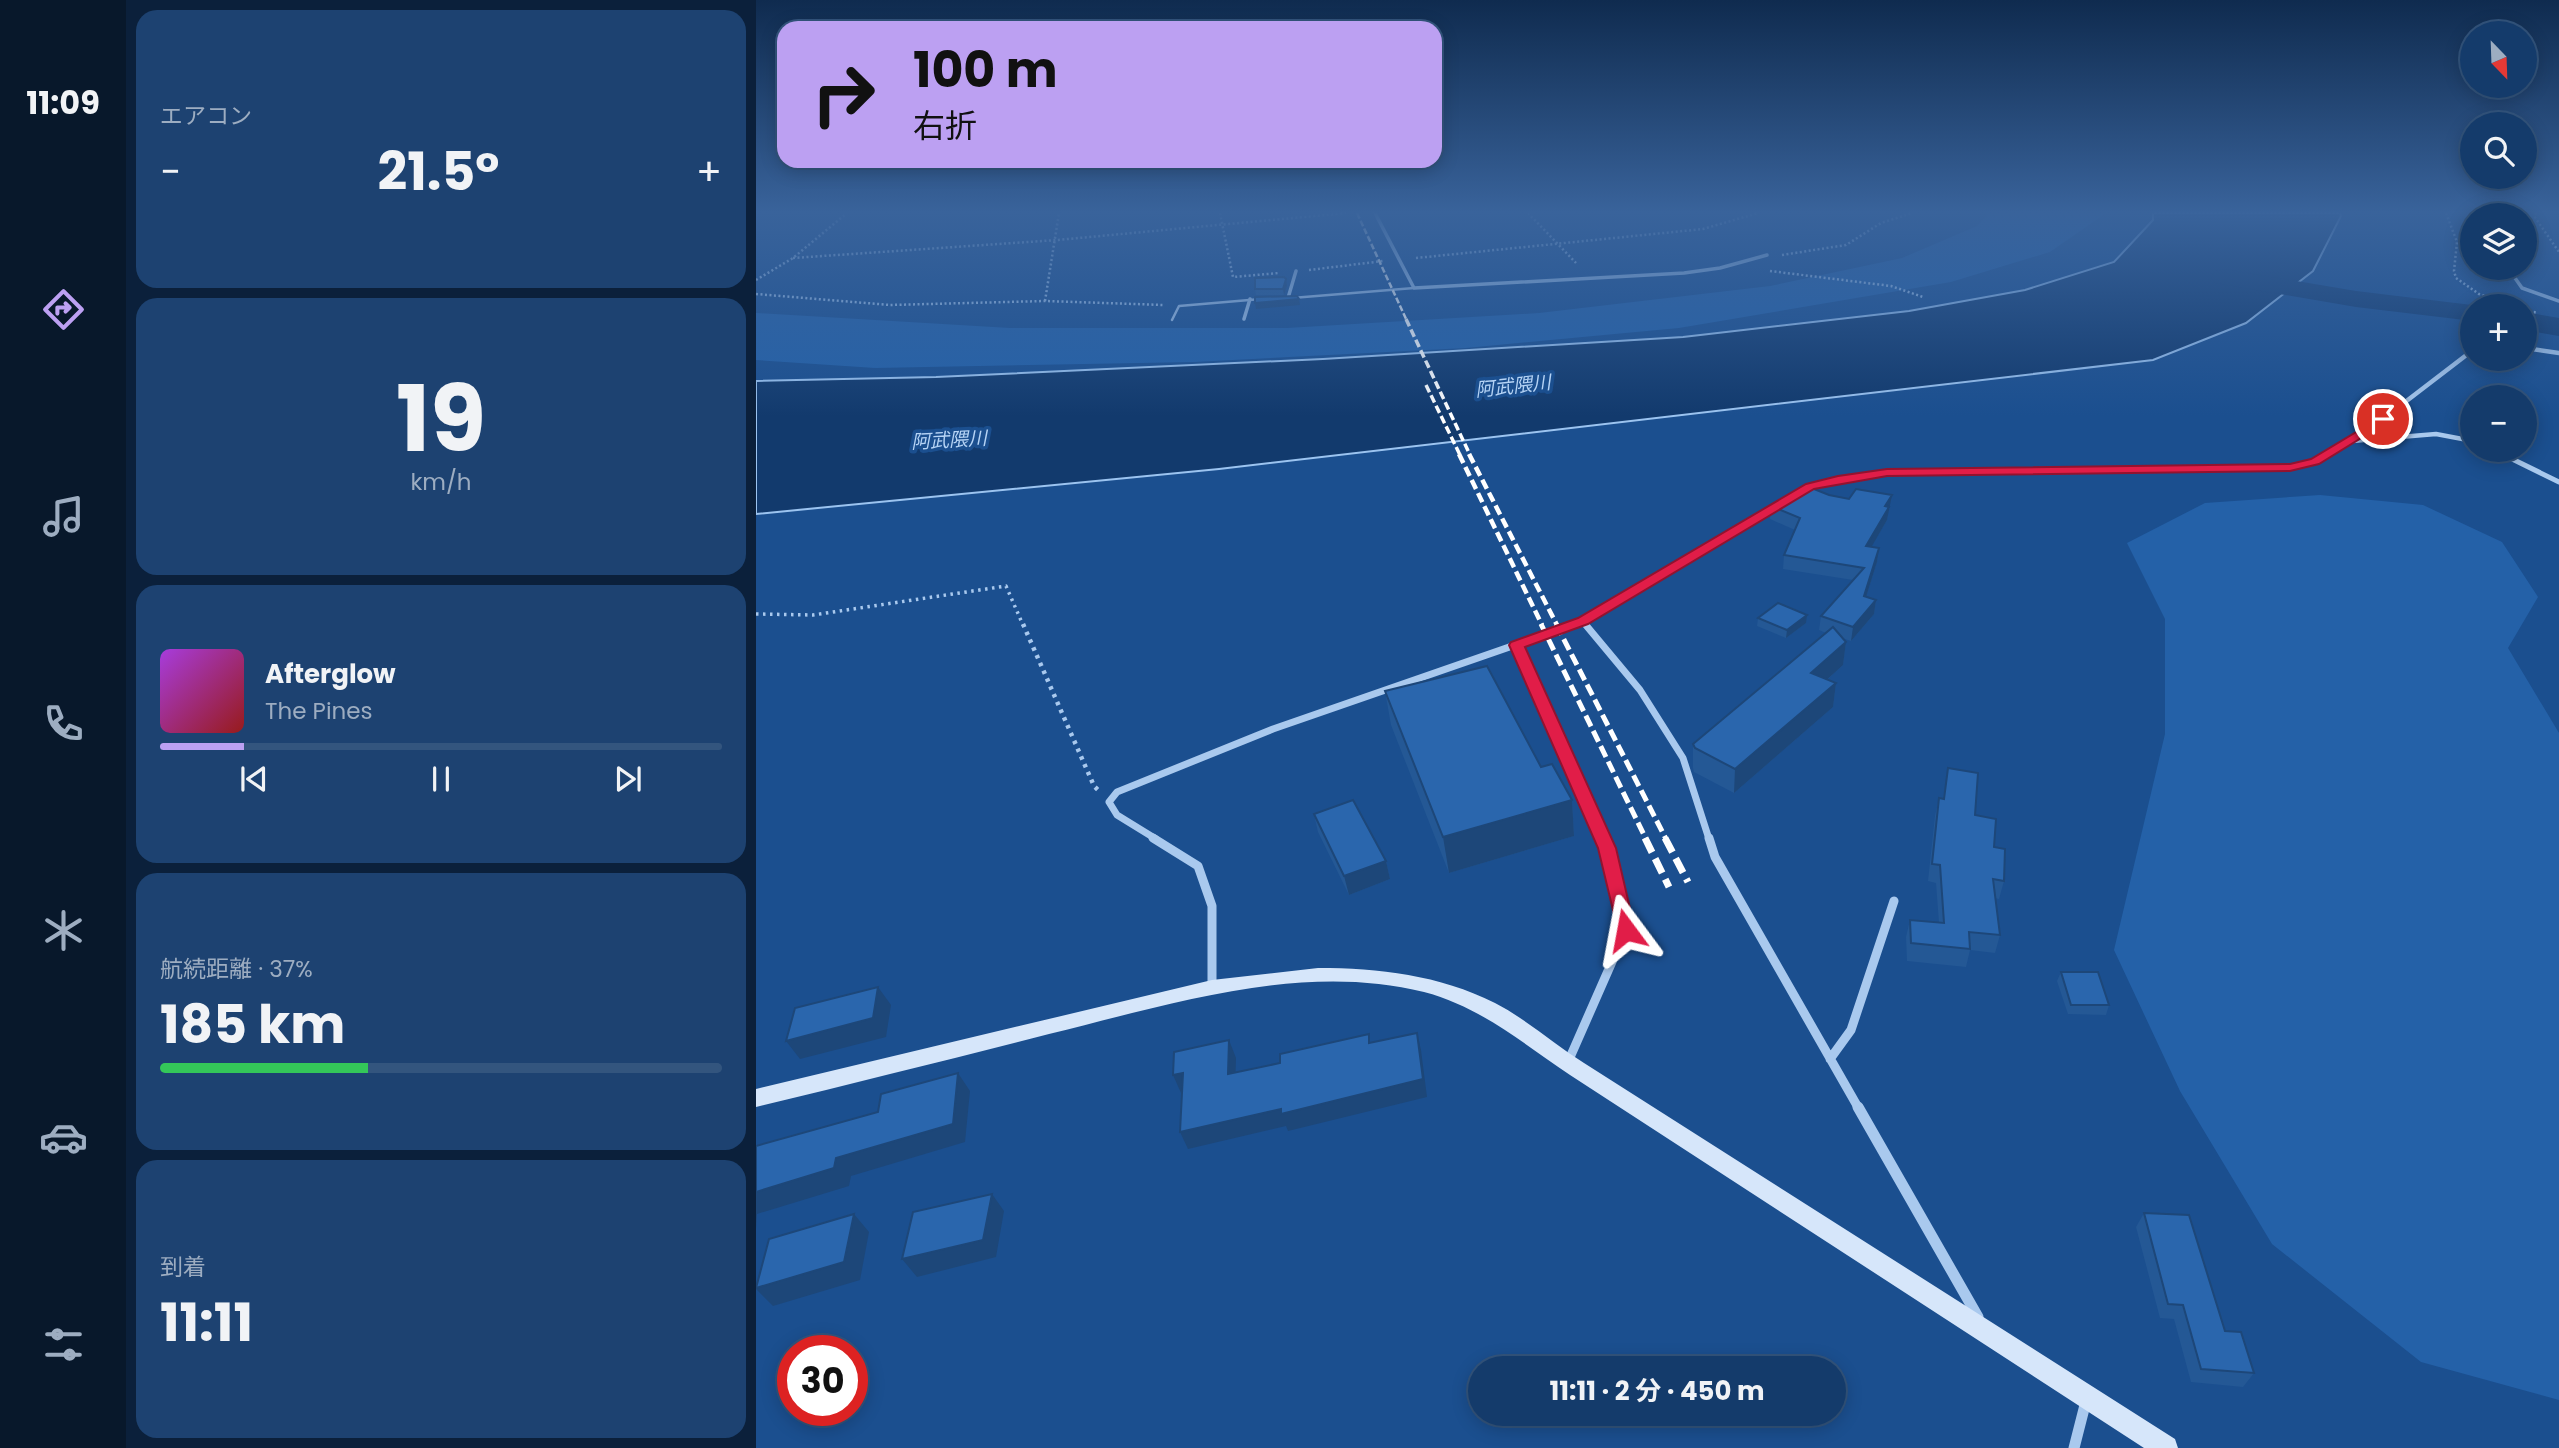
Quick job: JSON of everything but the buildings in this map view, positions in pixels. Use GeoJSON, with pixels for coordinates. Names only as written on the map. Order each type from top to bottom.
{"type":"FeatureCollection","features":[{"type":"Feature","properties":{"kind":"street"},"geometry":{"type":"LineString","coordinates":[[1288,298],[1293,281]]}},
{"type":"Feature","properties":{"kind":"street"},"geometry":{"type":"LineString","coordinates":[[1410,281],[1414,288],[1532,281]]}},
{"type":"Feature","properties":{"kind":"street"},"geometry":{"type":"LineString","coordinates":[[2513,281],[2520,288],[2559,301]]}},
{"type":"Feature","properties":{"kind":"street"},"geometry":{"type":"LineString","coordinates":[[1244,319],[1250,299]]}},
{"type":"Feature","properties":{"kind":"street"},"geometry":{"type":"LineString","coordinates":[[2537,350],[2559,353]]}},
{"type":"Feature","properties":{"kind":"street"},"geometry":{"type":"LineString","coordinates":[[1798,494],[1810,487],[1838,479],[1887,472],[2290,467],[2315,462],[2417,395],[2460,360]]}},
{"type":"Feature","properties":{"kind":"street"},"geometry":{"type":"LineString","coordinates":[[2348,441],[2436,434],[2460,439]]}},
{"type":"Feature","properties":{"kind":"street"},"geometry":{"type":"LineString","coordinates":[[2518,462],[2559,482]]}},
{"type":"Feature","properties":{"kind":"street"},"geometry":{"type":"LineString","coordinates":[[1212,987],[1212,906],[1198,866],[1117,815],[1109,802],[1116,792],[1273,729],[1583,621],[1786,501]]}},
{"type":"Feature","properties":{"kind":"street"},"geometry":{"type":"LineString","coordinates":[[1583,621],[1640,690],[1683,758],[1715,857],[1987,1333]]}},
{"type":"Feature","properties":{"kind":"street"},"geometry":{"type":"LineString","coordinates":[[1516,645],[1607,848],[1626,930],[1567,1063]]}},
{"type":"Feature","properties":{"kind":"street"},"geometry":{"type":"LineString","coordinates":[[1830,1059],[1851,1030],[1894,901]]}},
{"type":"Feature","properties":{"kind":"street"},"geometry":{"type":"LineString","coordinates":[[756,1098],[1212,987],[1278,976],[1352,975],[1426,984],[1489,1009],[1567,1063],[2166,1448]]}},
{"type":"Feature","properties":{"kind":"street"},"geometry":{"type":"LineString","coordinates":[[2074,1448],[2087,1397]]}},
{"type":"Feature","properties":{"kind":"lane"},"geometry":{"type":"LineString","coordinates":[[1288,298],[1317,298],[1414,288]]}},
{"type":"Feature","properties":{"kind":"lane"},"geometry":{"type":"LineString","coordinates":[[1171,320],[1179,306],[1262,299]]}},
{"type":"Feature","properties":{"kind":"path"},"geometry":{"type":"LineString","coordinates":[[1045,302],[1049,281]]}},
{"type":"Feature","properties":{"kind":"path"},"geometry":{"type":"LineString","coordinates":[[1861,281],[1891,286],[1923,297]]}},
{"type":"Feature","properties":{"kind":"path"},"geometry":{"type":"LineString","coordinates":[[2458,281],[2482,294]]}},
{"type":"Feature","properties":{"kind":"path"},"geometry":{"type":"LineString","coordinates":[[756,294],[890,305],[1045,302],[1179,306]]}},
{"type":"Feature","properties":{"kind":"path"},"geometry":{"type":"LineString","coordinates":[[756,614],[813,615],[955,596],[1006,586],[1094,786],[1109,802]]}},
{"type":"Feature","properties":{"kind":"shaded area"},"geometry":{"type":"Polygon","coordinates":[[[1796,281],[1956,281],[1679,328],[1466,348],[1194,362],[875,368],[756,360],[756,313],[1010,328],[1287,328],[1539,313],[1770,286],[1796,281]]]}},
{"type":"Feature","properties":{"kind":"shaded area"},"geometry":{"type":"Polygon","coordinates":[[[2320,495],[2423,505],[2502,542],[2538,597],[2508,648],[2559,733],[2559,1400],[2421,1362],[2272,1244],[2180,1091],[2114,950],[2165,734],[2165,619],[2127,543],[2205,503],[2320,495]]]}},
{"type":"Feature","properties":{"kind":"water","name":"阿武隈川"},"geometry":{"type":"Polygon","coordinates":[[[2055,281],[2301,281],[2246,323],[2153,360],[1219,469],[756,514],[756,381],[936,377],[1323,359],[1683,337],[1909,311],[2025,290],[2055,281]]]}},
{"type":"Feature","properties":{"kind":"waterway"},"geometry":{"type":"LineString","coordinates":[[2245,281],[2356,299],[2460,311]]}},
{"type":"Feature","properties":{"kind":"waterway"},"geometry":{"type":"LineString","coordinates":[[2537,323],[2559,327]]}},
{"type":"Feature","properties":{"kind":"railway"},"geometry":{"type":"LineString","coordinates":[[1388,281],[1407,321]]}},
{"type":"Feature","properties":{"kind":"railway"},"geometry":{"type":"LineString","coordinates":[[1406,319],[1470,455]]}},
{"type":"Feature","properties":{"kind":"railway"},"geometry":{"type":"LineString","coordinates":[[1426,385],[1460,455]]}},
{"type":"Feature","properties":{"kind":"railway"},"geometry":{"type":"LineString","coordinates":[[1459,454],[1542,625]]}},
{"type":"Feature","properties":{"kind":"railway"},"geometry":{"type":"LineString","coordinates":[[1469,454],[1557,625]]}},
{"type":"Feature","properties":{"kind":"railway"},"geometry":{"type":"LineString","coordinates":[[1541,624],[1646,839]]}},
{"type":"Feature","properties":{"kind":"railway"},"geometry":{"type":"LineString","coordinates":[[1556,624],[1666,839]]}},
{"type":"Feature","properties":{"kind":"railway"},"geometry":{"type":"LineString","coordinates":[[1645,838],[1669,887]]}},
{"type":"Feature","properties":{"kind":"railway"},"geometry":{"type":"LineString","coordinates":[[1665,838],[1688,882]]}},
{"type":"Feature","properties":{"kind":"route"},"geometry":{"type":"LineString","coordinates":[[1626,930],[1607,848],[1516,645],[1583,621],[1810,487],[1838,479],[1887,472],[2290,467],[2315,462],[2383,419]]}}]}
